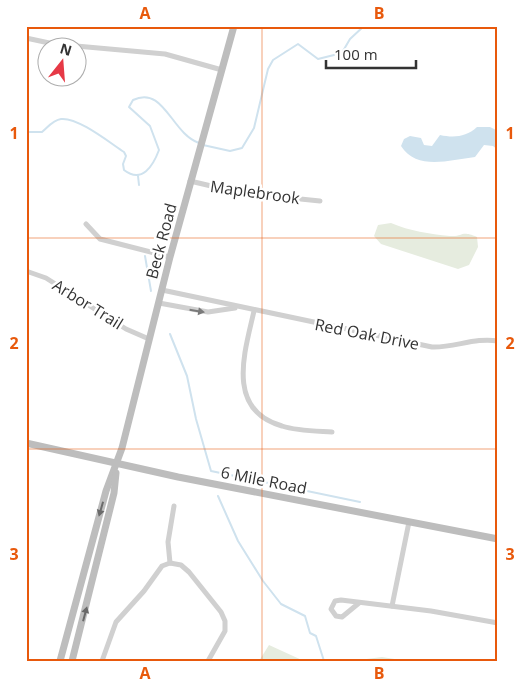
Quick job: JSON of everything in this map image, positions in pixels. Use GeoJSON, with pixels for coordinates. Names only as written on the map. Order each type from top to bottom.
{"type":"FeatureCollection","features":[{"type":"Feature","properties":{"kind":"main road","name":"Beck Road"},"geometry":{"type":"LineString","coordinates":[[60,661],[106,491],[117,463],[190,182],[234,26]]}},
{"type":"Feature","properties":{"kind":"main road","name":"6 Mile Road"},"geometry":{"type":"LineString","coordinates":[[26,443],[498,539]]}},
{"type":"Feature","properties":{"kind":"main road","name":"Beck Road"},"geometry":{"type":"LineString","coordinates":[[72,661],[114,493],[117,463]]}},
{"type":"Feature","properties":{"kind":"street"},"geometry":{"type":"LineString","coordinates":[[26,38],[54,44],[160,53],[222,70]]}},
{"type":"Feature","properties":{"kind":"street","name":"Maplebrook"},"geometry":{"type":"LineString","coordinates":[[190,182],[241,193],[320,201]]}},
{"type":"Feature","properties":{"kind":"street"},"geometry":{"type":"LineString","coordinates":[[86,224],[100,239],[170,257]]}},
{"type":"Feature","properties":{"kind":"street","name":"Arbor Trail"},"geometry":{"type":"LineString","coordinates":[[26,271],[46,278],[126,329],[149,339]]}},
{"type":"Feature","properties":{"kind":"street","name":"Red Oak Drive"},"geometry":{"type":"LineString","coordinates":[[162,290],[254,311],[432,347],[482,340],[498,341]]}},
{"type":"Feature","properties":{"kind":"street","name":"Red Oak Drive"},"geometry":{"type":"LineString","coordinates":[[159,303],[208,312],[236,307]]}},
{"type":"Feature","properties":{"kind":"street"},"geometry":{"type":"LineString","coordinates":[[254,311],[242,370],[245,391],[253,406],[265,418],[284,427],[332,432]]}},
{"type":"Feature","properties":{"kind":"street"},"geometry":{"type":"LineString","coordinates":[[170,563],[168,542],[174,506]]}},
{"type":"Feature","properties":{"kind":"street"},"geometry":{"type":"LineString","coordinates":[[392,606],[409,522]]}},
{"type":"Feature","properties":{"kind":"street"},"geometry":{"type":"LineString","coordinates":[[102,661],[111,630],[116,622],[162,566],[170,563],[182,565],[190,572],[221,612],[225,621],[225,631],[208,661]]}},
{"type":"Feature","properties":{"kind":"street"},"geometry":{"type":"LineString","coordinates":[[358,603],[342,617],[336,616],[332,611],[333,604],[338,600],[392,606],[498,624]]}},
{"type":"Feature","properties":{"kind":"shaded area"},"geometry":{"type":"Polygon","coordinates":[[[391,223],[412,230],[435,234],[450,236],[472,235],[477,237],[478,247],[469,265],[458,269],[381,244],[374,236],[378,225],[391,223]]]}},
{"type":"Feature","properties":{"kind":"shaded area"},"geometry":{"type":"Polygon","coordinates":[[[269,645],[304,661],[259,661],[269,645]]]}},
{"type":"Feature","properties":{"kind":"shaded area"},"geometry":{"type":"Polygon","coordinates":[[[382,657],[407,661],[351,661],[382,657]]]}},
{"type":"Feature","properties":{"kind":"water"},"geometry":{"type":"Polygon","coordinates":[[[477,127],[490,127],[498,131],[498,150],[493,146],[484,145],[475,157],[434,162],[416,159],[401,146],[404,139],[410,136],[421,138],[424,145],[432,146],[440,135],[460,136],[469,133],[477,127]]]}},
{"type":"Feature","properties":{"kind":"waterway"},"geometry":{"type":"LineString","coordinates":[[343,51],[350,39],[364,26]]}},
{"type":"Feature","properties":{"kind":"waterway"},"geometry":{"type":"LineString","coordinates":[[203,145],[230,151],[242,148],[254,128],[268,69],[273,60],[298,44],[318,59],[334,55]]}},
{"type":"Feature","properties":{"kind":"waterway"},"geometry":{"type":"LineString","coordinates":[[26,132],[42,132],[53,122],[68,119],[94,131],[124,152],[126,156],[123,164],[124,170],[130,174],[141,174],[154,162],[159,150],[150,126],[129,107],[133,100],[144,97],[160,104],[181,130],[189,138],[199,143]]}},
{"type":"Feature","properties":{"kind":"waterway"},"geometry":{"type":"LineString","coordinates":[[138,176],[139,185]]}},
{"type":"Feature","properties":{"kind":"waterway"},"geometry":{"type":"LineString","coordinates":[[145,256],[151,291]]}},
{"type":"Feature","properties":{"kind":"waterway"},"geometry":{"type":"LineString","coordinates":[[170,334],[187,376],[196,419],[211,471],[360,502]]}},
{"type":"Feature","properties":{"kind":"waterway"},"geometry":{"type":"LineString","coordinates":[[218,496],[238,541],[263,581],[281,604],[305,616],[310,633],[316,636],[324,661]]}}]}
